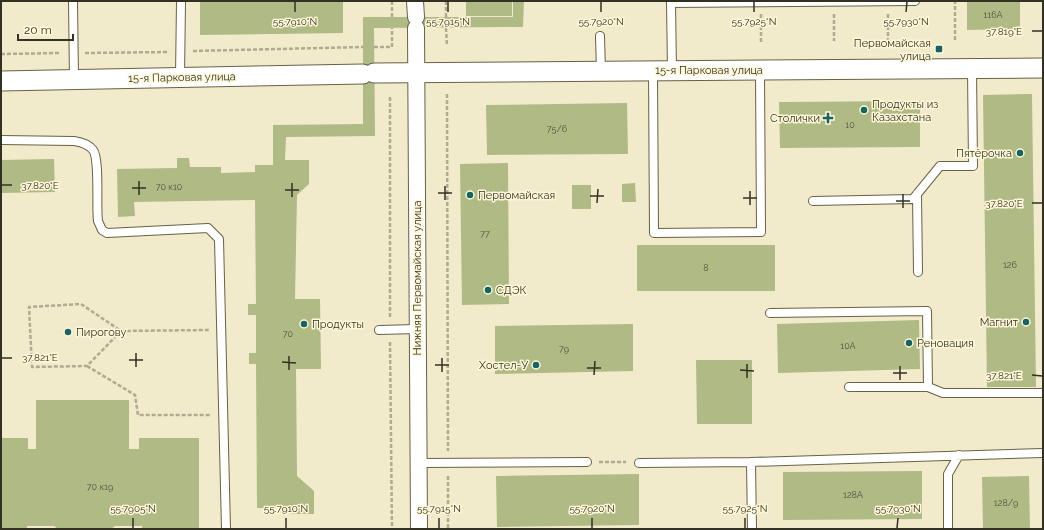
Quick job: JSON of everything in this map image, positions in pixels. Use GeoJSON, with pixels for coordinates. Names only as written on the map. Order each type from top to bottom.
{"type":"FeatureCollection","features":[{"type":"Feature","properties":{"kind":"street","name":"Нижняя Первомайская улица"},"geometry":{"type":"LineString","coordinates":[[415,1],[419,529]]}},
{"type":"Feature","properties":{"kind":"street","name":"15-я Парковая улица"},"geometry":{"type":"LineString","coordinates":[[1,81],[416,73],[1043,68]]}},
{"type":"Feature","properties":{"kind":"lane"},"geometry":{"type":"LineString","coordinates":[[73,1],[74,80]]}},
{"type":"Feature","properties":{"kind":"lane"},"geometry":{"type":"LineString","coordinates":[[180,78],[181,1]]}},
{"type":"Feature","properties":{"kind":"lane"},"geometry":{"type":"LineString","coordinates":[[672,71],[671,2],[915,1]]}},
{"type":"Feature","properties":{"kind":"lane"},"geometry":{"type":"LineString","coordinates":[[600,36],[601,71]]}},
{"type":"Feature","properties":{"kind":"lane"},"geometry":{"type":"LineString","coordinates":[[813,201],[913,200],[940,166],[973,166],[972,69]]}},
{"type":"Feature","properties":{"kind":"lane"},"geometry":{"type":"LineString","coordinates":[[653,71],[654,233],[761,232],[760,70]]}},
{"type":"Feature","properties":{"kind":"lane"},"geometry":{"type":"LineString","coordinates":[[1,140],[74,141],[82,142],[93,150],[96,160],[98,221],[102,230],[106,233],[208,228],[219,239],[226,529]]}},
{"type":"Feature","properties":{"kind":"lane"},"geometry":{"type":"LineString","coordinates":[[917,194],[918,272]]}},
{"type":"Feature","properties":{"kind":"lane"},"geometry":{"type":"LineString","coordinates":[[770,313],[927,311],[928,387]]}},
{"type":"Feature","properties":{"kind":"lane"},"geometry":{"type":"LineString","coordinates":[[379,330],[417,329]]}},
{"type":"Feature","properties":{"kind":"lane"},"geometry":{"type":"LineString","coordinates":[[849,387],[928,387],[943,393],[1043,393]]}},
{"type":"Feature","properties":{"kind":"lane"},"geometry":{"type":"LineString","coordinates":[[639,463],[751,462],[1043,453]]}},
{"type":"Feature","properties":{"kind":"lane"},"geometry":{"type":"LineString","coordinates":[[948,529],[948,474],[959,456]]}},
{"type":"Feature","properties":{"kind":"lane"},"geometry":{"type":"LineString","coordinates":[[418,463],[587,462]]}},
{"type":"Feature","properties":{"kind":"lane"},"geometry":{"type":"LineString","coordinates":[[751,462],[752,529]]}},
{"type":"Feature","properties":{"kind":"path"},"geometry":{"type":"LineString","coordinates":[[392,1],[392,17]]}},
{"type":"Feature","properties":{"kind":"path"},"geometry":{"type":"LineString","coordinates":[[446,1],[446,17]]}},
{"type":"Feature","properties":{"kind":"path"},"geometry":{"type":"LineString","coordinates":[[834,1],[834,41]]}},
{"type":"Feature","properties":{"kind":"path"},"geometry":{"type":"LineString","coordinates":[[888,1],[888,41]]}},
{"type":"Feature","properties":{"kind":"path"},"geometry":{"type":"LineString","coordinates":[[955,1],[955,40]]}},
{"type":"Feature","properties":{"kind":"path"},"geometry":{"type":"LineString","coordinates":[[760,2],[761,42]]}},
{"type":"Feature","properties":{"kind":"path"},"geometry":{"type":"LineString","coordinates":[[374,47],[392,47],[392,28]]}},
{"type":"Feature","properties":{"kind":"path"},"geometry":{"type":"LineString","coordinates":[[446,28],[447,46]]}},
{"type":"Feature","properties":{"kind":"path"},"geometry":{"type":"LineString","coordinates":[[447,94],[448,529]]}},
{"type":"Feature","properties":{"kind":"path"},"geometry":{"type":"LineString","coordinates":[[390,95],[392,529]]}},
{"type":"Feature","properties":{"kind":"path"},"geometry":{"type":"LineString","coordinates":[[221,330],[121,331],[82,304],[29,307],[32,367],[87,366],[135,395],[138,415],[224,416]]}},
{"type":"Feature","properties":{"kind":"path"},"geometry":{"type":"LineString","coordinates":[[87,366],[121,331]]}},
{"type":"Feature","properties":{"kind":"path"},"geometry":{"type":"LineString","coordinates":[[587,462],[639,463]]}},
{"type":"Feature","properties":{"kind":"building"},"geometry":{"type":"Polygon","coordinates":[[[200,1],[343,1],[343,33],[200,35],[200,1]]]}},
{"type":"Feature","properties":{"kind":"building"},"geometry":{"type":"Polygon","coordinates":[[[466,1],[512,1],[512,16],[466,16],[466,1]]]}},
{"type":"Feature","properties":{"kind":"building"},"geometry":{"type":"Polygon","coordinates":[[[513,1],[524,1],[523,27],[374,28],[375,136],[286,137],[285,160],[309,160],[309,184],[297,195],[295,299],[320,299],[321,369],[296,369],[297,476],[314,491],[314,514],[291,514],[290,508],[257,508],[256,364],[249,364],[249,353],[256,353],[256,315],[248,315],[248,304],[256,304],[255,200],[134,202],[135,216],[118,217],[117,169],[177,168],[177,158],[189,158],[190,167],[221,167],[221,173],[255,172],[255,165],[273,165],[273,125],[363,124],[363,17],[513,17],[513,1]]]}},
{"type":"Feature","properties":{"kind":"building"},"geometry":{"type":"Polygon","coordinates":[[[967,1],[1020,1],[1020,29],[967,30],[967,1]]]}},
{"type":"Feature","properties":{"kind":"building"},"geometry":{"type":"Polygon","coordinates":[[[1032,94],[1036,387],[987,387],[983,95],[1032,94]]]}},
{"type":"Feature","properties":{"kind":"building"},"geometry":{"type":"Polygon","coordinates":[[[920,101],[920,147],[780,148],[779,102],[920,101]]]}},
{"type":"Feature","properties":{"kind":"building"},"geometry":{"type":"Polygon","coordinates":[[[627,103],[628,154],[487,155],[486,105],[627,103]]]}},
{"type":"Feature","properties":{"kind":"building"},"geometry":{"type":"Polygon","coordinates":[[[54,159],[55,192],[1,193],[1,160],[54,159]]]}},
{"type":"Feature","properties":{"kind":"building"},"geometry":{"type":"Polygon","coordinates":[[[508,163],[509,304],[462,305],[460,164],[508,163]]]}},
{"type":"Feature","properties":{"kind":"building"},"geometry":{"type":"Polygon","coordinates":[[[635,183],[636,202],[622,202],[622,184],[635,183]]]}},
{"type":"Feature","properties":{"kind":"building"},"geometry":{"type":"Polygon","coordinates":[[[572,185],[591,185],[591,209],[572,209],[572,185]]]}},
{"type":"Feature","properties":{"kind":"building"},"geometry":{"type":"Polygon","coordinates":[[[637,245],[775,245],[775,291],[637,291],[637,245]]]}},
{"type":"Feature","properties":{"kind":"building"},"geometry":{"type":"Polygon","coordinates":[[[919,320],[920,369],[778,373],[777,324],[919,320]]]}},
{"type":"Feature","properties":{"kind":"building"},"geometry":{"type":"Polygon","coordinates":[[[633,324],[633,371],[495,374],[495,326],[633,324]]]}},
{"type":"Feature","properties":{"kind":"building"},"geometry":{"type":"Polygon","coordinates":[[[696,360],[752,360],[752,424],[697,424],[696,360]]]}},
{"type":"Feature","properties":{"kind":"building"},"geometry":{"type":"Polygon","coordinates":[[[36,400],[129,400],[129,449],[139,449],[139,438],[199,438],[199,529],[142,529],[142,526],[115,526],[111,529],[58,529],[54,526],[27,526],[27,529],[1,529],[1,438],[28,438],[28,449],[36,449],[36,400]]]}},
{"type":"Feature","properties":{"kind":"building"},"geometry":{"type":"Polygon","coordinates":[[[922,471],[922,519],[783,520],[783,472],[922,471]]]}},
{"type":"Feature","properties":{"kind":"building"},"geometry":{"type":"Polygon","coordinates":[[[639,474],[639,525],[497,527],[496,476],[639,474]]]}},
{"type":"Feature","properties":{"kind":"building"},"geometry":{"type":"Polygon","coordinates":[[[1029,476],[1030,529],[983,529],[982,477],[1029,476]]]}},
{"type":"Feature","properties":{"kind":"place","name":"Первомайская улица"},"geometry":{"type":"Point","coordinates":[939,49]}},
{"type":"Feature","properties":{"kind":"place","name":"Продукты из Казахстана"},"geometry":{"type":"Point","coordinates":[864,110]}},
{"type":"Feature","properties":{"kind":"place","name":"Столички"},"geometry":{"type":"Point","coordinates":[828,118]}},
{"type":"Feature","properties":{"kind":"place","name":"Пятёрочка"},"geometry":{"type":"Point","coordinates":[1020,153]}},
{"type":"Feature","properties":{"kind":"place","name":"Первомайская"},"geometry":{"type":"Point","coordinates":[470,195]}},
{"type":"Feature","properties":{"kind":"place","name":"СДЭК"},"geometry":{"type":"Point","coordinates":[488,290]}},
{"type":"Feature","properties":{"kind":"place","name":"Магнит"},"geometry":{"type":"Point","coordinates":[1026,322]}},
{"type":"Feature","properties":{"kind":"place","name":"Продукты"},"geometry":{"type":"Point","coordinates":[304,324]}},
{"type":"Feature","properties":{"kind":"place","name":"Пирогову"},"geometry":{"type":"Point","coordinates":[68,332]}},
{"type":"Feature","properties":{"kind":"place","name":"Реновация"},"geometry":{"type":"Point","coordinates":[909,343]}},
{"type":"Feature","properties":{"kind":"place","name":"Хостел-У"},"geometry":{"type":"Point","coordinates":[536,365]}}]}
